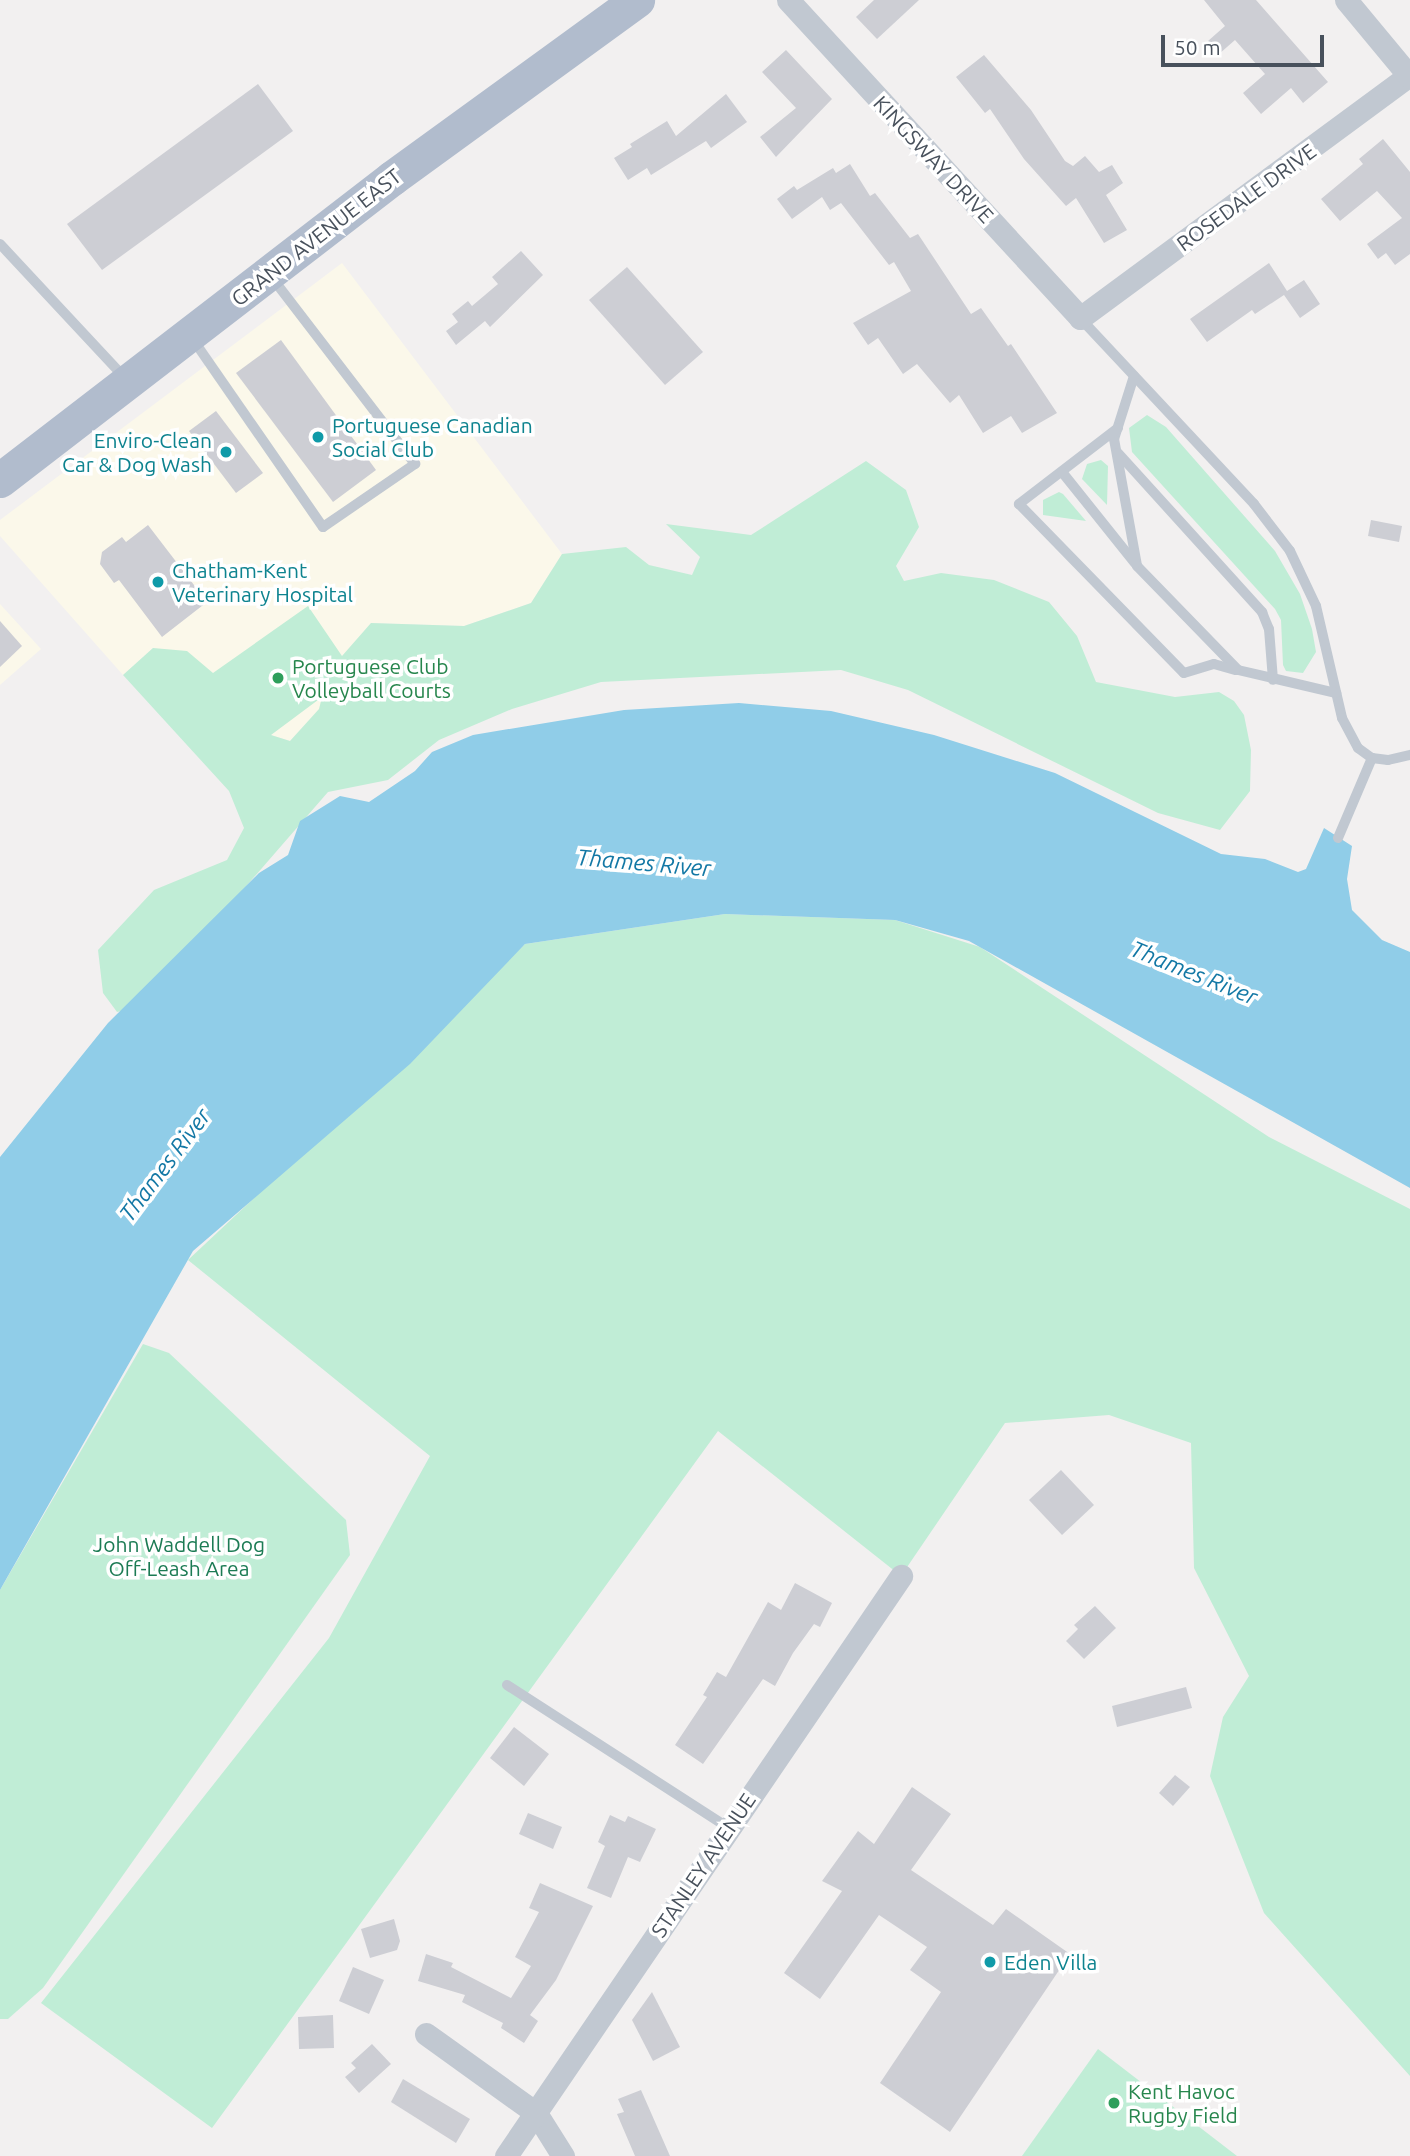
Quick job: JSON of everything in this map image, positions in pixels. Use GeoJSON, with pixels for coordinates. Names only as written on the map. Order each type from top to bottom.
{"type":"FeatureCollection","features":[{"type":"Feature","properties":{"kind":"main road","name":"GRAND AVENUE EAST"},"geometry":{"type":"LineString","coordinates":[[0,480],[269,274],[637,0]]}},
{"type":"Feature","properties":{"kind":"street","name":"KINGSWAY DRIVE"},"geometry":{"type":"LineString","coordinates":[[788,0],[1080,318]]}},
{"type":"Feature","properties":{"kind":"street"},"geometry":{"type":"LineString","coordinates":[[1346,0],[1410,76]]}},
{"type":"Feature","properties":{"kind":"street","name":"ROSEDALE DRIVE"},"geometry":{"type":"LineString","coordinates":[[1080,318],[1410,76]]}},
{"type":"Feature","properties":{"kind":"street","name":"STANLEY AVENUE"},"geometry":{"type":"LineString","coordinates":[[506,2156],[727,1827],[901,1576]]}},
{"type":"Feature","properties":{"kind":"street"},"geometry":{"type":"LineString","coordinates":[[426,2034],[536,2113],[563,2156]]}},
{"type":"Feature","properties":{"kind":"lane"},"geometry":{"type":"LineString","coordinates":[[0,244],[129,381]]}},
{"type":"Feature","properties":{"kind":"lane"},"geometry":{"type":"LineString","coordinates":[[190,335],[323,527],[415,464],[269,274]]}},
{"type":"Feature","properties":{"kind":"lane"},"geometry":{"type":"LineString","coordinates":[[1080,318],[1254,504],[1290,551],[1316,606],[1336,693],[1351,737],[1372,758],[1388,760],[1410,755]]}},
{"type":"Feature","properties":{"kind":"lane"},"geometry":{"type":"LineString","coordinates":[[1134,376],[1118,428],[1117,452],[1137,566]]}},
{"type":"Feature","properties":{"kind":"lane"},"geometry":{"type":"LineString","coordinates":[[1118,428],[1019,504],[1184,673],[1214,664],[1336,693]]}},
{"type":"Feature","properties":{"kind":"lane"},"geometry":{"type":"LineString","coordinates":[[1117,452],[1262,612],[1269,629],[1273,680]]}},
{"type":"Feature","properties":{"kind":"lane"},"geometry":{"type":"LineString","coordinates":[[1062,472],[1137,566],[1238,670]]}},
{"type":"Feature","properties":{"kind":"lane"},"geometry":{"type":"LineString","coordinates":[[1338,838],[1372,758]]}},
{"type":"Feature","properties":{"kind":"lane"},"geometry":{"type":"LineString","coordinates":[[507,1685],[727,1827]]}},
{"type":"Feature","properties":{"kind":"shaded area"},"geometry":{"type":"Polygon","coordinates":[[[342,263],[562,554],[531,603],[464,626],[371,623],[330,671],[320,709],[290,741],[254,730],[153,648],[123,675],[0,536],[0,520],[342,263]]]}},
{"type":"Feature","properties":{"kind":"shaded area"},"geometry":{"type":"Polygon","coordinates":[[[0,604],[41,649],[0,685],[0,604]]]}},
{"type":"Feature","properties":{"kind":"green space"},"geometry":{"type":"Polygon","coordinates":[[[1147,415],[1166,427],[1275,551],[1300,594],[1312,629],[1316,652],[1303,673],[1286,671],[1283,665],[1281,620],[1275,609],[1132,452],[1129,428],[1147,415]]]}},
{"type":"Feature","properties":{"kind":"green space"},"geometry":{"type":"Polygon","coordinates":[[[1101,460],[1108,466],[1107,505],[1082,479],[1087,464],[1101,460]]]}},
{"type":"Feature","properties":{"kind":"green space"},"geometry":{"type":"Polygon","coordinates":[[[866,461],[906,490],[919,527],[896,566],[904,581],[941,573],[994,580],[1049,602],[1077,636],[1096,682],[1175,697],[1219,692],[1234,701],[1244,715],[1251,750],[1250,791],[1220,830],[1158,813],[908,690],[841,670],[601,682],[512,709],[439,740],[388,780],[328,792],[142,1006],[117,1012],[103,993],[98,950],[154,890],[227,860],[244,828],[229,791],[123,675],[153,648],[187,651],[213,673],[308,606],[342,656],[371,623],[464,626],[531,603],[562,554],[626,547],[649,565],[692,575],[700,557],[666,524],[751,535],[866,461]],[[322,697],[271,735],[290,741],[319,709],[322,697]]]}},
{"type":"Feature","properties":{"kind":"green space"},"geometry":{"type":"Polygon","coordinates":[[[1059,492],[1086,521],[1043,515],[1043,500],[1059,492]]]}},
{"type":"Feature","properties":{"kind":"green space"},"geometry":{"type":"Polygon","coordinates":[[[725,914],[895,920],[980,947],[1269,1137],[1410,1209],[1410,2076],[1264,1913],[1210,1776],[1223,1717],[1249,1676],[1194,1568],[1191,1443],[1109,1415],[1005,1423],[901,1576],[718,1431],[212,2128],[41,2003],[329,1638],[430,1456],[188,1260],[525,944],[725,914]]]}},
{"type":"Feature","properties":{"kind":"green space","name":"John Waddell Dog Off-Leash Area"},"geometry":{"type":"Polygon","coordinates":[[[143,1344],[169,1353],[346,1520],[350,1555],[43,1988],[8,2019],[0,2019],[0,1590],[143,1344]]]}},
{"type":"Feature","properties":{"kind":"green space","name":"Kent Havoc Rugby Field"},"geometry":{"type":"Polygon","coordinates":[[[1098,2049],[1237,2156],[1022,2156],[1098,2049]]]}},
{"type":"Feature","properties":{"kind":"water","name":"Thames River"},"geometry":{"type":"Polygon","coordinates":[[[739,703],[831,711],[934,735],[1055,773],[1221,854],[1265,859],[1298,872],[1306,869],[1324,828],[1352,846],[1347,879],[1352,910],[1382,940],[1410,952],[1410,1188],[969,941],[895,920],[725,914],[525,944],[410,1064],[193,1251],[0,1590],[0,1157],[108,1023],[259,873],[288,855],[300,821],[340,796],[369,802],[415,771],[432,752],[473,735],[624,710],[739,703]]]}},
{"type":"Feature","properties":{"kind":"building"},"geometry":{"type":"Polygon","coordinates":[[[874,0],[919,0],[877,39],[856,17],[874,0]]]}},
{"type":"Feature","properties":{"kind":"building"},"geometry":{"type":"Polygon","coordinates":[[[1204,0],[1256,0],[1328,82],[1303,103],[1291,88],[1261,114],[1243,93],[1265,74],[1235,40],[1219,54],[1208,41],[1225,26],[1204,0]]]}},
{"type":"Feature","properties":{"kind":"building"},"geometry":{"type":"Polygon","coordinates":[[[786,50],[832,99],[776,157],[760,137],[796,108],[762,72],[786,50]]]}},
{"type":"Feature","properties":{"kind":"building"},"geometry":{"type":"Polygon","coordinates":[[[984,55],[1031,110],[1065,161],[1073,166],[1085,156],[1099,172],[1112,165],[1123,183],[1106,195],[1127,230],[1104,243],[1076,198],[1066,206],[1024,159],[990,109],[985,113],[956,77],[984,55]]]}},
{"type":"Feature","properties":{"kind":"building"},"geometry":{"type":"Polygon","coordinates":[[[258,84],[293,131],[102,270],[67,224],[258,84]]]}},
{"type":"Feature","properties":{"kind":"building"},"geometry":{"type":"Polygon","coordinates":[[[726,94],[747,122],[711,148],[706,141],[651,175],[647,168],[628,180],[614,158],[632,147],[630,144],[667,121],[676,136],[726,94]]]}},
{"type":"Feature","properties":{"kind":"building"},"geometry":{"type":"Polygon","coordinates":[[[1383,139],[1410,172],[1410,254],[1395,265],[1386,253],[1378,259],[1367,244],[1402,218],[1377,191],[1340,221],[1321,199],[1363,164],[1359,159],[1383,139]]]}},
{"type":"Feature","properties":{"kind":"building"},"geometry":{"type":"Polygon","coordinates":[[[850,164],[870,196],[875,193],[910,238],[918,234],[971,314],[981,308],[1008,346],[1011,344],[1057,413],[1022,433],[1011,416],[983,433],[959,395],[950,403],[917,364],[903,374],[878,338],[868,345],[853,323],[911,291],[894,262],[889,265],[841,203],[830,210],[822,197],[792,219],[777,199],[794,186],[797,190],[833,168],[836,173],[850,164]]]}},
{"type":"Feature","properties":{"kind":"building"},"geometry":{"type":"Polygon","coordinates":[[[521,251],[543,275],[490,327],[485,321],[456,345],[446,331],[458,322],[452,314],[468,301],[472,306],[498,284],[492,277],[521,251]]]}},
{"type":"Feature","properties":{"kind":"building"},"geometry":{"type":"Polygon","coordinates":[[[1269,263],[1287,291],[1304,280],[1320,304],[1300,318],[1284,295],[1255,314],[1252,310],[1207,342],[1190,319],[1269,263]]]}},
{"type":"Feature","properties":{"kind":"building"},"geometry":{"type":"Polygon","coordinates":[[[627,267],[703,352],[665,385],[589,300],[627,267]]]}},
{"type":"Feature","properties":{"kind":"building","name":"Portuguese Canadian Social Club"},"geometry":{"type":"Polygon","coordinates":[[[281,340],[376,470],[333,502],[236,373],[281,340]]]}},
{"type":"Feature","properties":{"kind":"building","name":"Enviro-Clean Car & Dog Wash"},"geometry":{"type":"Polygon","coordinates":[[[216,411],[263,473],[236,493],[189,431],[216,411]]]}},
{"type":"Feature","properties":{"kind":"building"},"geometry":{"type":"Polygon","coordinates":[[[1371,520],[1402,526],[1399,542],[1368,536],[1371,520]]]}},
{"type":"Feature","properties":{"kind":"building","name":"Chatham-Kent Veterinary Hospital"},"geometry":{"type":"Polygon","coordinates":[[[148,525],[207,602],[162,637],[119,580],[114,583],[100,564],[102,552],[122,537],[126,542],[148,525]]]}},
{"type":"Feature","properties":{"kind":"building"},"geometry":{"type":"Polygon","coordinates":[[[0,621],[22,646],[0,667],[0,621]]]}},
{"type":"Feature","properties":{"kind":"building"},"geometry":{"type":"Polygon","coordinates":[[[1061,1470],[1094,1505],[1062,1535],[1029,1500],[1061,1470]]]}},
{"type":"Feature","properties":{"kind":"building"},"geometry":{"type":"Polygon","coordinates":[[[795,1583],[832,1603],[820,1627],[814,1624],[793,1653],[775,1686],[763,1679],[703,1764],[675,1745],[707,1697],[703,1695],[717,1672],[726,1677],[768,1602],[781,1610],[795,1583]]]}},
{"type":"Feature","properties":{"kind":"building"},"geometry":{"type":"Polygon","coordinates":[[[1095,1606],[1116,1628],[1084,1659],[1066,1641],[1078,1629],[1074,1625],[1095,1606]]]}},
{"type":"Feature","properties":{"kind":"building"},"geometry":{"type":"Polygon","coordinates":[[[1186,1687],[1192,1708],[1117,1727],[1112,1706],[1186,1687]]]}},
{"type":"Feature","properties":{"kind":"building"},"geometry":{"type":"Polygon","coordinates":[[[514,1727],[549,1754],[524,1786],[490,1758],[514,1727]]]}},
{"type":"Feature","properties":{"kind":"building"},"geometry":{"type":"Polygon","coordinates":[[[1175,1775],[1190,1787],[1173,1806],[1159,1793],[1175,1775]]]}},
{"type":"Feature","properties":{"kind":"building","name":"Eden Villa"},"geometry":{"type":"Polygon","coordinates":[[[912,1787],[951,1814],[911,1870],[993,1925],[1006,1909],[1070,1954],[950,2132],[880,2083],[941,1992],[910,1970],[927,1947],[879,1915],[820,1999],[784,1973],[842,1891],[822,1881],[858,1831],[874,1844],[912,1787]]]}},
{"type":"Feature","properties":{"kind":"building"},"geometry":{"type":"Polygon","coordinates":[[[528,1813],[562,1827],[553,1849],[519,1834],[528,1813]]]}},
{"type":"Feature","properties":{"kind":"building"},"geometry":{"type":"Polygon","coordinates":[[[610,1815],[625,1822],[628,1816],[656,1829],[640,1862],[628,1857],[611,1898],[587,1888],[605,1846],[598,1842],[610,1815]]]}},
{"type":"Feature","properties":{"kind":"building"},"geometry":{"type":"Polygon","coordinates":[[[540,1883],[593,1906],[556,1980],[530,2015],[538,2021],[524,2043],[501,2028],[503,2023],[462,2002],[465,1995],[418,1981],[426,1954],[453,1963],[451,1967],[511,1998],[531,1966],[515,1957],[539,1912],[529,1908],[540,1883]]]}},
{"type":"Feature","properties":{"kind":"building"},"geometry":{"type":"Polygon","coordinates":[[[394,1919],[400,1941],[397,1950],[370,1958],[361,1929],[394,1919]]]}},
{"type":"Feature","properties":{"kind":"building"},"geometry":{"type":"Polygon","coordinates":[[[353,1967],[384,1980],[369,2014],[339,2001],[353,1967]]]}},
{"type":"Feature","properties":{"kind":"building"},"geometry":{"type":"Polygon","coordinates":[[[652,1992],[680,2047],[653,2061],[632,2020],[652,1992]]]}},
{"type":"Feature","properties":{"kind":"building"},"geometry":{"type":"Polygon","coordinates":[[[333,2015],[334,2048],[299,2049],[298,2017],[333,2015]]]}},
{"type":"Feature","properties":{"kind":"building"},"geometry":{"type":"Polygon","coordinates":[[[372,2044],[391,2064],[359,2093],[345,2077],[356,2068],[351,2063],[372,2044]]]}},
{"type":"Feature","properties":{"kind":"building"},"geometry":{"type":"Polygon","coordinates":[[[403,2079],[470,2119],[456,2143],[391,2102],[403,2079]]]}},
{"type":"Feature","properties":{"kind":"building"},"geometry":{"type":"Polygon","coordinates":[[[641,2090],[670,2156],[635,2156],[617,2114],[624,2112],[618,2099],[641,2090]]]}},
{"type":"Feature","properties":{"kind":"place","name":"Portuguese Canadian Social Club"},"geometry":{"type":"Point","coordinates":[318,437]}},
{"type":"Feature","properties":{"kind":"place","name":"Enviro-Clean Car & Dog Wash"},"geometry":{"type":"Point","coordinates":[226,452]}},
{"type":"Feature","properties":{"kind":"place","name":"Chatham-Kent Veterinary Hospital"},"geometry":{"type":"Point","coordinates":[158,582]}},
{"type":"Feature","properties":{"kind":"place","name":"Portuguese Club Volleyball Courts"},"geometry":{"type":"Point","coordinates":[278,678]}},
{"type":"Feature","properties":{"kind":"place","name":"Eden Villa"},"geometry":{"type":"Point","coordinates":[990,1962]}},
{"type":"Feature","properties":{"kind":"place","name":"Kent Havoc Rugby Field"},"geometry":{"type":"Point","coordinates":[1114,2103]}}]}
